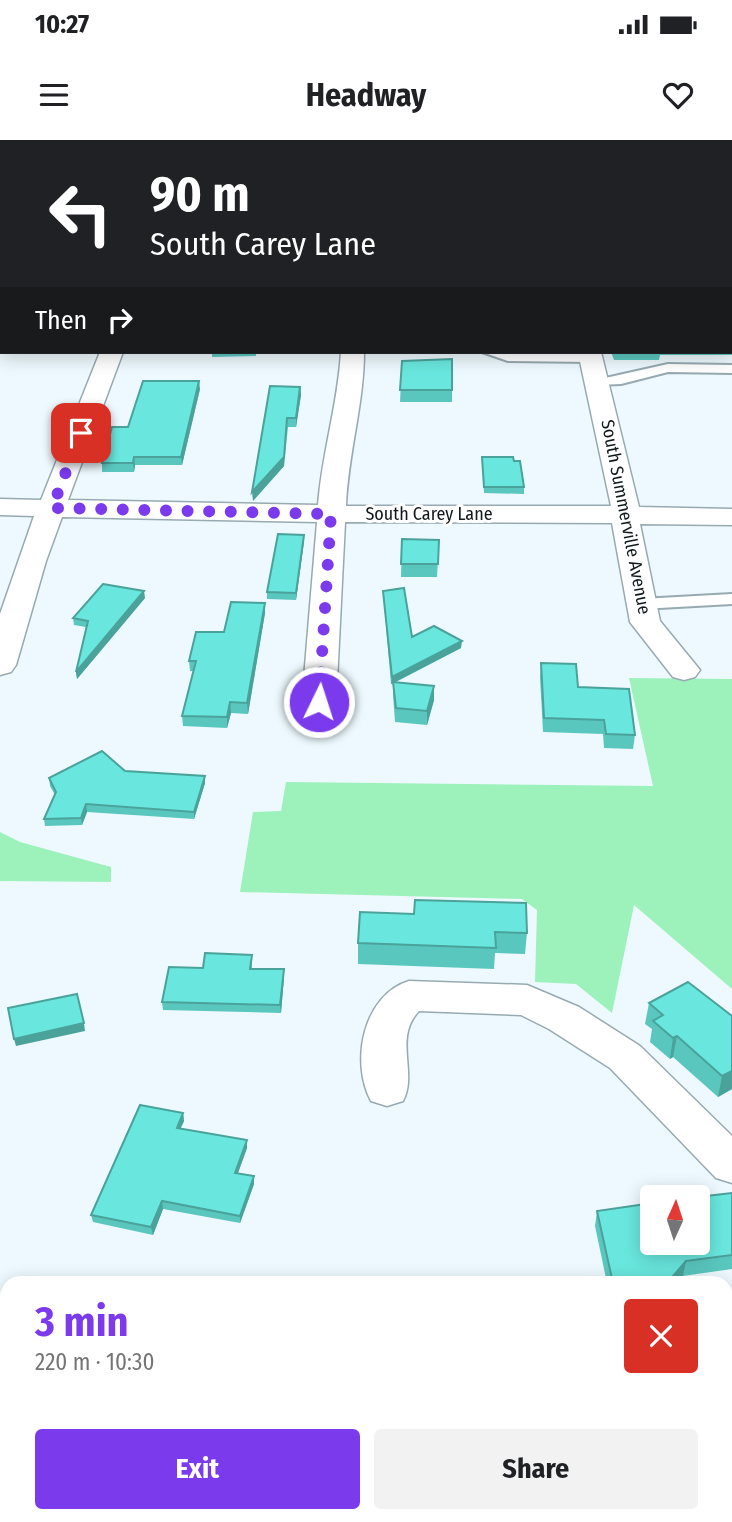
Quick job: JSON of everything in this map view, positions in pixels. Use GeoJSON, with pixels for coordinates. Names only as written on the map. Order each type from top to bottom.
{"type":"FeatureCollection","features":[{"type":"Feature","properties":{"kind":"street"},"geometry":{"type":"LineString","coordinates":[[0,665],[32,561],[110,354]]}},
{"type":"Feature","properties":{"kind":"street"},"geometry":{"type":"LineString","coordinates":[[319,702],[331,514],[337,457],[352,390],[353,354]]}},
{"type":"Feature","properties":{"kind":"street","name":"South Summerville Avenue"},"geometry":{"type":"LineString","coordinates":[[593,364],[641,604],[649,630],[684,670]]}},
{"type":"Feature","properties":{"kind":"street","name":"South Carey Lane"},"geometry":{"type":"LineString","coordinates":[[0,507],[331,514],[732,517]]}},
{"type":"Feature","properties":{"kind":"street"},"geometry":{"type":"LineString","coordinates":[[387,1089],[383,1051],[386,1027],[394,1009],[409,996],[527,1000],[564,1018],[625,1057],[732,1165]]}},
{"type":"Feature","properties":{"kind":"lane"},"geometry":{"type":"LineString","coordinates":[[498,354],[593,364],[621,380],[668,368],[732,369]]}},
{"type":"Feature","properties":{"kind":"lane"},"geometry":{"type":"LineString","coordinates":[[641,604],[732,599]]}},
{"type":"Feature","properties":{"kind":"green space"},"geometry":{"type":"Polygon","coordinates":[[[629,678],[732,679],[732,989],[634,905],[612,1013],[576,984],[535,982],[537,910],[522,899],[240,892],[253,812],[281,811],[286,782],[653,786],[629,678]]]}},
{"type":"Feature","properties":{"kind":"green space"},"geometry":{"type":"Polygon","coordinates":[[[0,832],[20,842],[111,867],[111,882],[0,881],[0,832]]]}},
{"type":"Feature","properties":{"kind":"building"},"geometry":{"type":"Polygon","coordinates":[[[452,359],[452,390],[400,390],[402,361],[452,359]]]}},
{"type":"Feature","properties":{"kind":"building"},"geometry":{"type":"Polygon","coordinates":[[[143,381],[199,381],[181,457],[134,457],[133,463],[102,463],[112,427],[128,427],[143,381]]]}},
{"type":"Feature","properties":{"kind":"building"},"geometry":{"type":"Polygon","coordinates":[[[270,386],[300,387],[296,418],[287,418],[284,457],[252,492],[270,386]]]}},
{"type":"Feature","properties":{"kind":"building"},"geometry":{"type":"Polygon","coordinates":[[[482,457],[513,457],[514,461],[520,461],[524,487],[484,487],[482,457]]]}},
{"type":"Feature","properties":{"kind":"building"},"geometry":{"type":"Polygon","coordinates":[[[278,534],[304,535],[296,593],[267,592],[278,534]]]}},
{"type":"Feature","properties":{"kind":"building"},"geometry":{"type":"Polygon","coordinates":[[[402,539],[439,540],[438,564],[401,564],[402,539]]]}},
{"type":"Feature","properties":{"kind":"building"},"geometry":{"type":"Polygon","coordinates":[[[103,584],[144,591],[76,672],[88,621],[73,618],[103,584]]]}},
{"type":"Feature","properties":{"kind":"building"},"geometry":{"type":"Polygon","coordinates":[[[404,588],[412,637],[434,626],[462,641],[392,677],[383,591],[404,588]]]}},
{"type":"Feature","properties":{"kind":"building"},"geometry":{"type":"Polygon","coordinates":[[[231,602],[265,603],[247,703],[230,702],[227,717],[182,716],[196,661],[189,661],[196,632],[224,632],[231,602]]]}},
{"type":"Feature","properties":{"kind":"building"},"geometry":{"type":"Polygon","coordinates":[[[541,663],[576,664],[578,687],[629,689],[635,735],[606,734],[604,720],[544,718],[541,663]]]}},
{"type":"Feature","properties":{"kind":"building"},"geometry":{"type":"Polygon","coordinates":[[[393,682],[434,686],[427,711],[396,708],[393,682]]]}},
{"type":"Feature","properties":{"kind":"building"},"geometry":{"type":"Polygon","coordinates":[[[102,751],[125,771],[205,776],[194,812],[86,804],[81,818],[44,819],[56,792],[49,778],[102,751]]]}},
{"type":"Feature","properties":{"kind":"building"},"geometry":{"type":"Polygon","coordinates":[[[415,900],[526,903],[527,933],[495,932],[496,948],[358,943],[360,912],[414,914],[415,900]]]}},
{"type":"Feature","properties":{"kind":"building"},"geometry":{"type":"Polygon","coordinates":[[[205,953],[252,955],[250,969],[284,969],[280,1005],[162,1002],[169,967],[203,968],[205,953]]]}},
{"type":"Feature","properties":{"kind":"building"},"geometry":{"type":"Polygon","coordinates":[[[688,982],[732,1016],[732,1071],[722,1076],[677,1036],[673,1038],[653,1021],[663,1015],[649,1003],[688,982]]]}},
{"type":"Feature","properties":{"kind":"building"},"geometry":{"type":"Polygon","coordinates":[[[77,994],[84,1023],[14,1039],[8,1008],[77,994]]]}},
{"type":"Feature","properties":{"kind":"building"},"geometry":{"type":"Polygon","coordinates":[[[140,1105],[183,1113],[177,1128],[247,1140],[235,1173],[254,1176],[240,1216],[162,1201],[151,1227],[91,1215],[140,1105]]]}},
{"type":"Feature","properties":{"kind":"building"},"geometry":{"type":"Polygon","coordinates":[[[732,1193],[732,1255],[686,1261],[673,1276],[611,1276],[597,1211],[640,1205],[640,1255],[710,1255],[710,1196],[732,1193]]]}},
{"type":"Feature","properties":{"kind":"route"},"geometry":{"type":"LineString","coordinates":[[81,433],[52,508],[331,514],[319,702]]}}]}
